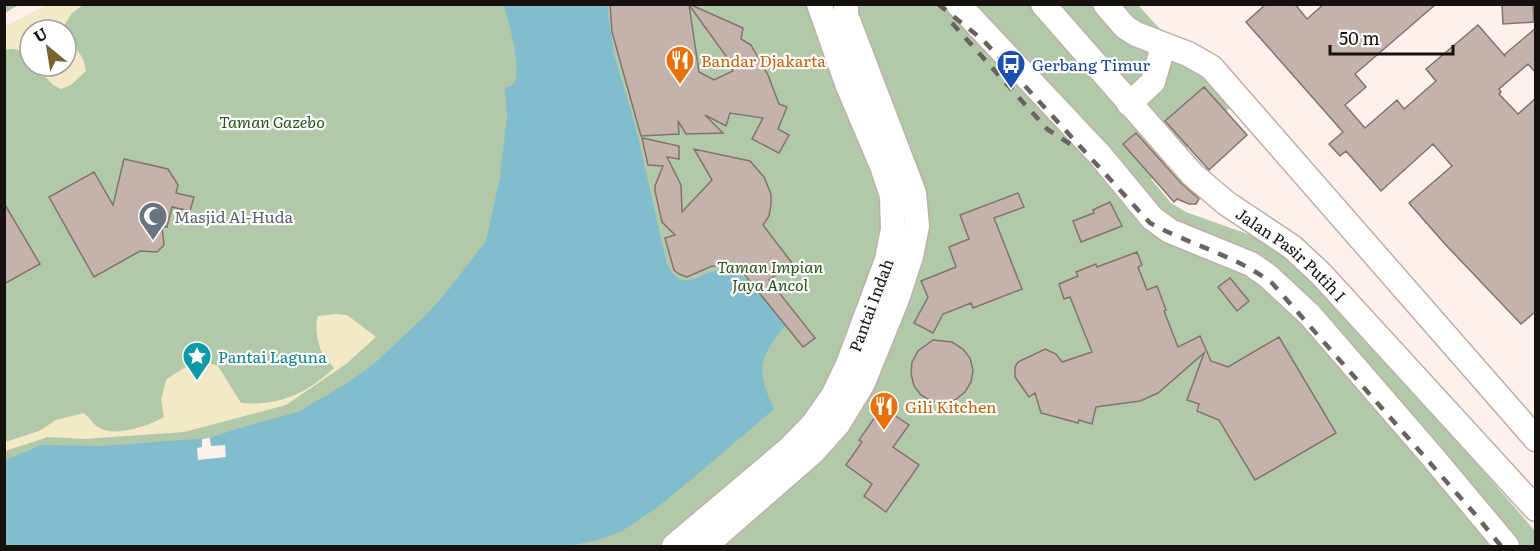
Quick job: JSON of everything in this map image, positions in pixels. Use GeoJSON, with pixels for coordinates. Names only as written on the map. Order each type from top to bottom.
{"type":"FeatureCollection","features":[{"type":"Feature","properties":{"kind":"street","name":"Pantai Indah"},"geometry":{"type":"LineString","coordinates":[[674,546],[789,449],[814,423],[833,396],[849,362],[887,260],[893,229],[892,196],[882,166],[848,86],[819,4]]}},
{"type":"Feature","properties":{"kind":"street","name":"Pantai Indah"},"geometry":{"type":"LineString","coordinates":[[705,546],[813,452],[838,424],[863,383],[897,299],[911,256],[917,226],[914,193],[846,15],[846,4]]}},
{"type":"Feature","properties":{"kind":"street"},"geometry":{"type":"LineString","coordinates":[[958,4],[1100,155],[1152,218],[1170,231],[1251,264],[1268,276],[1310,315],[1507,546]]}},
{"type":"Feature","properties":{"kind":"street","name":"Jalan Pasir Putih I"},"geometry":{"type":"LineString","coordinates":[[1043,4],[1192,174],[1208,190],[1292,247],[1321,273],[1536,509]]}},
{"type":"Feature","properties":{"kind":"street"},"geometry":{"type":"LineString","coordinates":[[1106,4],[1125,27],[1163,46],[1188,54],[1211,67],[1536,439]]}},
{"type":"Feature","properties":{"kind":"street"},"geometry":{"type":"LineString","coordinates":[[1129,104],[1154,82],[1163,46]]}},
{"type":"Feature","properties":{"kind":"green space","name":"Taman Impian Jaya Ancol"},"geometry":{"type":"Polygon","coordinates":[[[4,5],[1138,5],[1231,107],[1151,179],[1171,203],[1186,212],[1267,241],[1328,291],[1535,531],[1535,546],[5,546],[4,5]]]}},
{"type":"Feature","properties":{"kind":"sand"},"geometry":{"type":"Polygon","coordinates":[[[47,5],[83,5],[69,18],[22,18],[47,5]]]}},
{"type":"Feature","properties":{"kind":"sand"},"geometry":{"type":"Polygon","coordinates":[[[18,20],[18,50],[5,50],[5,27],[18,20]]]}},
{"type":"Feature","properties":{"kind":"sand"},"geometry":{"type":"Polygon","coordinates":[[[78,51],[86,71],[71,85],[61,89],[46,78],[78,78],[78,51]]]}},
{"type":"Feature","properties":{"kind":"sand","name":"Pantai Laguna"},"geometry":{"type":"Polygon","coordinates":[[[347,315],[376,337],[346,364],[286,405],[184,432],[83,439],[48,437],[5,451],[5,442],[39,431],[56,420],[84,413],[98,427],[113,431],[131,430],[164,417],[161,400],[166,380],[184,368],[197,363],[218,366],[241,403],[268,402],[291,396],[313,385],[334,368],[322,352],[316,325],[318,316],[347,315]]]}},
{"type":"Feature","properties":{"kind":"water"},"geometry":{"type":"Polygon","coordinates":[[[503,5],[607,5],[614,54],[636,128],[667,264],[674,275],[681,279],[689,280],[723,270],[740,274],[768,303],[785,326],[769,347],[763,365],[764,384],[774,409],[655,509],[622,531],[595,541],[567,546],[5,546],[4,461],[41,445],[102,446],[210,438],[298,412],[349,382],[376,362],[426,315],[486,241],[500,177],[507,117],[505,88],[514,84],[516,77],[514,44],[503,5]]]}},
{"type":"Feature","properties":{"kind":"pier"},"geometry":{"type":"Polygon","coordinates":[[[20,4],[47,5],[18,18],[18,20],[5,27],[5,13],[20,4]]]}},
{"type":"Feature","properties":{"kind":"pier"},"geometry":{"type":"Polygon","coordinates":[[[210,438],[211,446],[225,445],[226,457],[198,460],[197,448],[202,447],[202,439],[210,438]]]}},
{"type":"Feature","properties":{"kind":"building"},"geometry":{"type":"Polygon","coordinates":[[[610,4],[689,4],[743,28],[741,39],[751,45],[768,75],[779,104],[787,107],[778,129],[789,135],[779,153],[752,139],[763,118],[730,113],[726,126],[705,115],[723,133],[686,134],[678,121],[679,134],[641,136],[612,32],[610,4]],[[689,5],[699,72],[714,80],[733,71],[726,56],[689,5]]]}},
{"type":"Feature","properties":{"kind":"building"},"geometry":{"type":"Polygon","coordinates":[[[1266,4],[1295,4],[1307,19],[1324,4],[1436,4],[1355,74],[1366,87],[1345,105],[1365,128],[1397,100],[1404,109],[1436,81],[1426,69],[1478,25],[1505,56],[1536,28],[1536,73],[1528,64],[1499,89],[1501,92],[1499,94],[1518,114],[1536,98],[1536,311],[1521,324],[1409,203],[1452,166],[1433,144],[1381,191],[1346,151],[1340,156],[1329,144],[1343,132],[1246,22],[1266,4]]]}},
{"type":"Feature","properties":{"kind":"building"},"geometry":{"type":"Polygon","coordinates":[[[1502,4],[1533,4],[1534,22],[1503,24],[1502,4]]]}},
{"type":"Feature","properties":{"kind":"building"},"geometry":{"type":"Polygon","coordinates":[[[1204,87],[1247,135],[1209,170],[1165,121],[1204,87]]]}},
{"type":"Feature","properties":{"kind":"building"},"geometry":{"type":"Polygon","coordinates":[[[1136,133],[1181,183],[1199,199],[1196,204],[1177,199],[1174,202],[1123,144],[1136,133]]]}},
{"type":"Feature","properties":{"kind":"building"},"geometry":{"type":"Polygon","coordinates":[[[642,138],[679,146],[679,159],[667,157],[681,185],[682,212],[712,180],[694,149],[750,161],[764,177],[771,194],[771,205],[769,216],[763,225],[792,263],[769,280],[815,338],[803,347],[744,274],[728,266],[712,266],[687,277],[674,270],[665,238],[675,235],[662,222],[655,191],[663,166],[648,165],[642,138]]]}},
{"type":"Feature","properties":{"kind":"building"},"geometry":{"type":"Polygon","coordinates":[[[124,159],[168,169],[178,185],[176,193],[194,197],[190,211],[172,207],[167,227],[162,226],[164,245],[157,252],[140,251],[94,277],[49,197],[94,172],[113,205],[124,159]]]}},
{"type":"Feature","properties":{"kind":"building"},"geometry":{"type":"Polygon","coordinates":[[[1018,193],[1024,207],[994,218],[1022,289],[973,308],[971,303],[943,314],[933,333],[914,323],[928,297],[921,281],[956,267],[949,247],[969,239],[960,215],[1018,193]]]}},
{"type":"Feature","properties":{"kind":"building"},"geometry":{"type":"Polygon","coordinates":[[[1110,202],[1122,226],[1081,242],[1073,221],[1094,213],[1093,210],[1110,202]]]}},
{"type":"Feature","properties":{"kind":"building"},"geometry":{"type":"Polygon","coordinates":[[[4,203],[40,264],[4,284],[4,203]]]}},
{"type":"Feature","properties":{"kind":"building"},"geometry":{"type":"Polygon","coordinates":[[[1137,252],[1142,265],[1138,267],[1147,290],[1157,286],[1178,347],[1200,336],[1211,361],[1228,367],[1279,337],[1336,433],[1255,480],[1219,420],[1197,411],[1199,404],[1187,400],[1204,353],[1158,393],[1140,401],[1096,407],[1092,424],[1079,420],[1078,423],[1041,413],[1035,393],[1029,397],[1015,377],[1015,367],[1018,362],[1045,349],[1056,354],[1062,362],[1092,352],[1070,297],[1064,299],[1059,284],[1078,276],[1076,272],[1137,252]]]}},
{"type":"Feature","properties":{"kind":"building"},"geometry":{"type":"Polygon","coordinates":[[[1230,278],[1249,301],[1237,311],[1218,287],[1230,278]]]}},
{"type":"Feature","properties":{"kind":"building"},"geometry":{"type":"Polygon","coordinates":[[[933,340],[952,342],[963,349],[970,358],[973,370],[971,382],[965,392],[955,400],[943,403],[931,401],[921,395],[914,386],[911,374],[912,362],[918,351],[933,340]]]}},
{"type":"Feature","properties":{"kind":"building"},"geometry":{"type":"Polygon","coordinates":[[[882,407],[909,425],[893,447],[919,465],[886,512],[864,496],[872,484],[846,465],[862,442],[859,440],[882,407]]]}},
{"type":"Feature","properties":{"kind":"railway"},"geometry":{"type":"LineString","coordinates":[[938,4],[983,40],[1150,223],[1243,265],[1272,283],[1501,546]]}},
{"type":"Feature","properties":{"kind":"railway"},"geometry":{"type":"LineString","coordinates":[[952,23],[1047,129],[1076,148]]}},
{"type":"Feature","properties":{"kind":"place","name":"Bandar Djakarta"},"geometry":{"type":"Point","coordinates":[680,86]}},
{"type":"Feature","properties":{"kind":"place","name":"Gerbang Timur"},"geometry":{"type":"Point","coordinates":[1011,90]}},
{"type":"Feature","properties":{"kind":"place","name":"Masjid Al-Huda"},"geometry":{"type":"Point","coordinates":[153,242]}},
{"type":"Feature","properties":{"kind":"place","name":"Pantai Laguna"},"geometry":{"type":"Point","coordinates":[197,382]}},
{"type":"Feature","properties":{"kind":"place","name":"Gili Kitchen"},"geometry":{"type":"Point","coordinates":[884,432]}},
{"type":"Feature","properties":{"kind":"park label","name":"Taman Gazebo"},"geometry":{"type":"Point","coordinates":[272,121]}}]}
